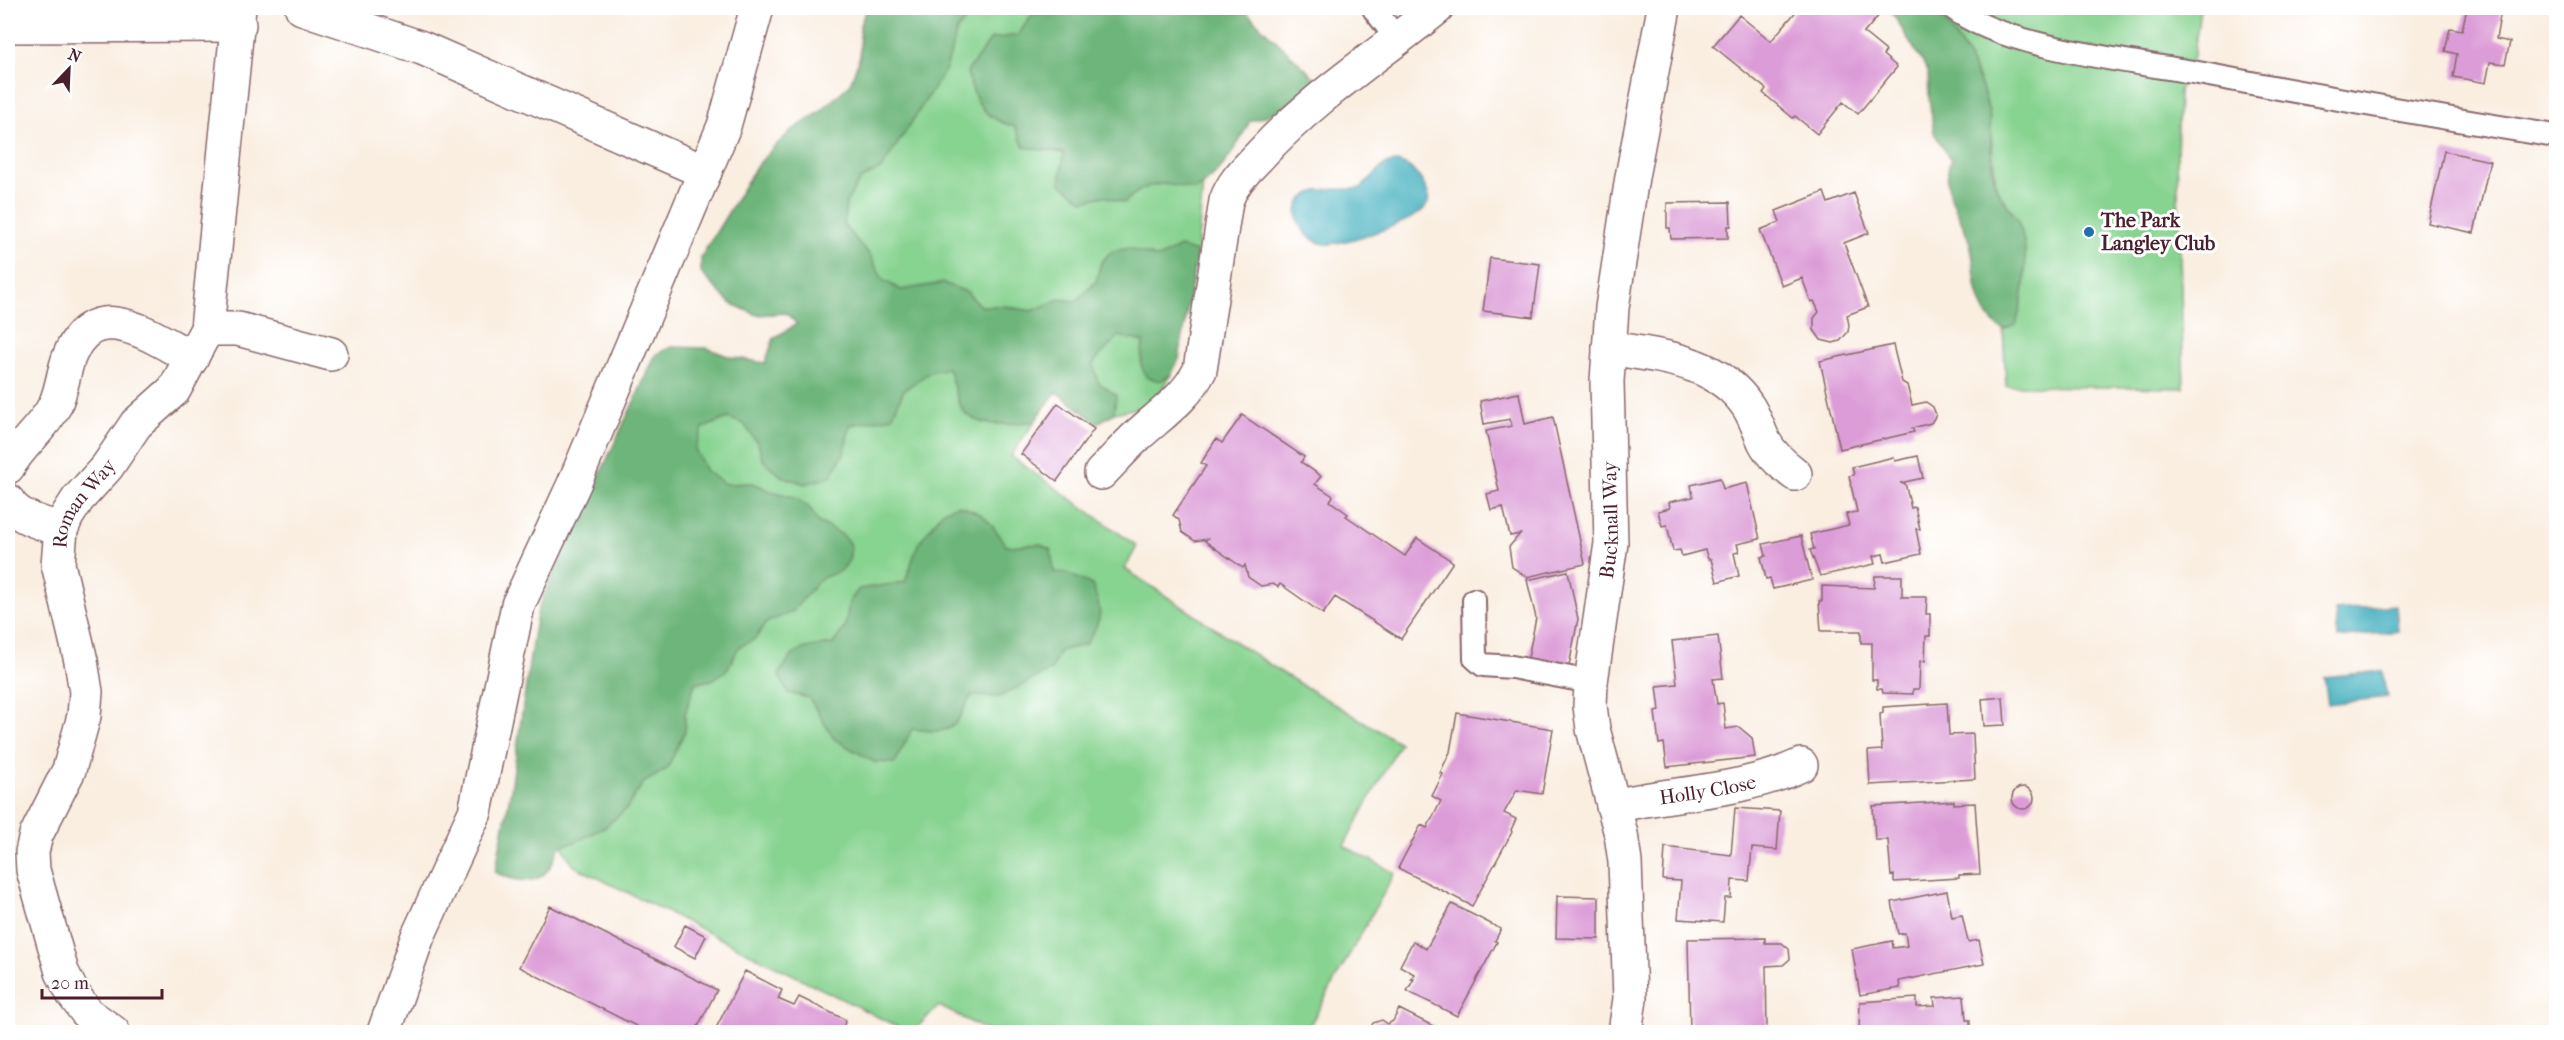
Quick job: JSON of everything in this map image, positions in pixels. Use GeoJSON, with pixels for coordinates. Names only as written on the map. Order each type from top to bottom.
{"type":"FeatureCollection","features":[{"type":"Feature","properties":{"kind":"street"},"geometry":{"type":"LineString","coordinates":[[302,8],[422,48],[705,172]]}},
{"type":"Feature","properties":{"kind":"street"},"geometry":{"type":"LineString","coordinates":[[384,1032],[418,936],[475,812],[518,605],[574,484],[724,126],[757,8]]}},
{"type":"Feature","properties":{"kind":"street"},"geometry":{"type":"LineString","coordinates":[[1101,473],[1137,436],[1177,402],[1200,370],[1226,201],[1238,178],[1310,106],[1437,8]]}},
{"type":"Feature","properties":{"kind":"street","name":"Bucknall Way"},"geometry":{"type":"LineString","coordinates":[[1625,1032],[1630,999],[1627,894],[1622,843],[1593,729],[1590,706],[1591,682],[1611,543],[1607,414],[1612,308],[1621,242],[1664,8]]}},
{"type":"Feature","properties":{"kind":"street"},"geometry":{"type":"LineString","coordinates":[[8,26],[239,16]]}},
{"type":"Feature","properties":{"kind":"street","name":"Roman Way"},"geometry":{"type":"LineString","coordinates":[[113,1032],[88,1014],[73,994],[62,972],[33,870],[32,852],[36,835],[69,770],[84,716],[86,692],[58,564],[61,530],[78,499],[107,467],[136,424],[174,390],[207,329],[239,16]]}},
{"type":"Feature","properties":{"kind":"street"},"geometry":{"type":"LineString","coordinates":[[8,467],[51,413],[60,395],[69,358],[77,342],[90,328],[107,322],[128,325],[192,358]]}},
{"type":"Feature","properties":{"kind":"street"},"geometry":{"type":"LineString","coordinates":[[207,329],[238,329],[331,354]]}},
{"type":"Feature","properties":{"kind":"street"},"geometry":{"type":"LineString","coordinates":[[1609,348],[1675,360],[1697,366],[1713,374],[1743,400],[1771,453],[1795,474]]}},
{"type":"Feature","properties":{"kind":"street"},"geometry":{"type":"LineString","coordinates":[[8,501],[10,506],[25,516],[61,530]]}},
{"type":"Feature","properties":{"kind":"street","name":"Holly Close"},"geometry":{"type":"LineString","coordinates":[[1613,806],[1758,780],[1801,765]]}},
{"type":"Feature","properties":{"kind":"lane"},"geometry":{"type":"LineString","coordinates":[[1953,8],[1974,21],[2001,31],[2088,54],[2556,136]]}},
{"type":"Feature","properties":{"kind":"lane"},"geometry":{"type":"LineString","coordinates":[[1374,9],[1397,39]]}},
{"type":"Feature","properties":{"kind":"lane"},"geometry":{"type":"LineString","coordinates":[[1474,600],[1475,658],[1478,663],[1591,682]]}},
{"type":"Feature","properties":{"kind":"green space"},"geometry":{"type":"Polygon","coordinates":[[[867,8],[976,9],[957,30],[946,69],[882,168],[860,180],[846,203],[844,226],[870,255],[883,280],[901,290],[943,283],[967,292],[980,306],[1004,306],[1032,311],[1059,299],[1076,301],[1096,282],[1101,262],[1112,251],[1130,248],[1158,258],[1180,247],[1197,252],[1179,359],[1171,375],[1160,381],[1146,377],[1141,365],[1143,342],[1119,336],[1093,363],[1098,382],[1116,395],[1114,413],[1098,423],[1056,392],[1035,421],[996,424],[976,420],[962,409],[948,368],[930,372],[904,390],[892,417],[850,425],[844,454],[830,477],[805,484],[781,476],[763,460],[758,444],[744,424],[728,418],[703,428],[695,449],[706,471],[725,484],[753,483],[794,497],[809,507],[818,522],[843,535],[851,546],[849,560],[842,570],[820,579],[792,612],[766,623],[755,639],[739,647],[727,670],[712,680],[695,683],[685,714],[685,731],[667,769],[643,783],[627,808],[604,828],[575,842],[560,846],[551,865],[542,876],[522,880],[501,875],[495,872],[511,790],[533,636],[538,610],[548,586],[656,354],[671,347],[707,348],[730,357],[765,363],[774,338],[797,324],[786,313],[757,315],[730,303],[701,273],[701,257],[756,167],[791,131],[821,111],[850,84],[860,56],[860,25],[867,8]]]}},
{"type":"Feature","properties":{"kind":"green space"},"geometry":{"type":"Polygon","coordinates":[[[942,8],[1048,8],[1204,171],[1197,252],[1171,375],[1158,395],[1143,407],[1114,413],[1051,375],[1035,421],[1011,456],[1137,546],[1125,569],[1287,676],[1400,743],[1344,846],[1395,873],[1306,1032],[990,1032],[939,1006],[915,1029],[906,1031],[574,866],[547,822],[684,425],[724,409],[807,415],[826,239],[942,8]]]}},
{"type":"Feature","properties":{"kind":"green space"},"geometry":{"type":"Polygon","coordinates":[[[1032,8],[1217,8],[1220,11],[1247,13],[1319,82],[1278,110],[1250,121],[1221,168],[1196,190],[1166,184],[1141,189],[1124,203],[1104,196],[1084,201],[1060,183],[1064,153],[1024,147],[1015,127],[995,119],[982,108],[973,92],[967,72],[991,39],[1018,35],[1034,12],[1032,8]]]}},
{"type":"Feature","properties":{"kind":"green space"},"geometry":{"type":"Polygon","coordinates":[[[1889,8],[1935,8],[1961,44],[1981,84],[1989,113],[1996,186],[2018,221],[2024,246],[2025,273],[2019,313],[2016,325],[2004,330],[1989,318],[1978,293],[1968,236],[1950,194],[1948,171],[1951,160],[1934,133],[1928,71],[1889,8]]]}},
{"type":"Feature","properties":{"kind":"green space","name":"The Park Langley Club"},"geometry":{"type":"Polygon","coordinates":[[[1935,8],[2200,8],[2194,54],[2179,91],[2177,157],[2184,388],[2006,386],[1996,186],[1989,113],[1983,91],[1966,52],[1935,8]]]}},
{"type":"Feature","properties":{"kind":"green space"},"geometry":{"type":"Polygon","coordinates":[[[957,505],[975,511],[987,520],[1006,546],[1040,544],[1051,550],[1054,572],[1069,574],[1092,585],[1100,615],[1086,644],[1060,651],[1051,670],[999,697],[971,696],[960,717],[950,728],[936,731],[912,729],[895,763],[874,762],[834,739],[809,698],[788,693],[779,675],[789,658],[800,650],[833,644],[845,627],[849,602],[859,589],[905,582],[918,544],[943,511],[957,505]]]}},
{"type":"Feature","properties":{"kind":"water"},"geometry":{"type":"Polygon","coordinates":[[[1396,162],[1412,169],[1426,188],[1429,196],[1428,202],[1421,212],[1383,230],[1331,244],[1321,243],[1305,233],[1297,217],[1302,200],[1317,191],[1361,188],[1385,164],[1396,162]]]}},
{"type":"Feature","properties":{"kind":"water"},"geometry":{"type":"Polygon","coordinates":[[[2396,605],[2398,631],[2338,638],[2335,610],[2396,605]]]}},
{"type":"Feature","properties":{"kind":"water"},"geometry":{"type":"Polygon","coordinates":[[[2382,671],[2387,697],[2328,704],[2324,677],[2382,671]]]}},
{"type":"Feature","properties":{"kind":"building"},"geometry":{"type":"Polygon","coordinates":[[[1799,8],[1870,8],[1879,15],[1864,33],[1886,51],[1883,55],[1897,67],[1858,114],[1843,102],[1817,134],[1763,93],[1766,89],[1713,46],[1739,15],[1771,41],[1799,8]]]}},
{"type":"Feature","properties":{"kind":"building"},"geometry":{"type":"Polygon","coordinates":[[[2467,8],[2501,10],[2496,39],[2510,42],[2505,64],[2490,62],[2486,83],[2453,77],[2457,54],[2445,51],[2450,28],[2462,30],[2467,8]]]}},
{"type":"Feature","properties":{"kind":"building"},"geometry":{"type":"Polygon","coordinates":[[[2444,151],[2490,161],[2474,233],[2428,223],[2444,151]]]}},
{"type":"Feature","properties":{"kind":"building"},"geometry":{"type":"Polygon","coordinates":[[[1824,192],[1828,203],[1854,193],[1869,233],[1844,243],[1868,307],[1847,315],[1848,332],[1840,341],[1833,343],[1821,340],[1814,330],[1814,318],[1819,312],[1814,301],[1811,302],[1802,278],[1782,286],[1760,230],[1780,222],[1776,211],[1824,192]]]}},
{"type":"Feature","properties":{"kind":"building"},"geometry":{"type":"Polygon","coordinates":[[[1730,202],[1731,226],[1728,226],[1728,238],[1671,239],[1670,228],[1667,228],[1667,203],[1730,202]]]}},
{"type":"Feature","properties":{"kind":"building"},"geometry":{"type":"Polygon","coordinates":[[[1490,258],[1540,264],[1533,317],[1483,311],[1490,258]]]}},
{"type":"Feature","properties":{"kind":"building"},"geometry":{"type":"Polygon","coordinates":[[[1893,345],[1902,382],[1907,385],[1912,405],[1926,402],[1933,407],[1936,415],[1931,423],[1912,428],[1914,432],[1840,449],[1820,361],[1893,345]]]}},
{"type":"Feature","properties":{"kind":"building"},"geometry":{"type":"Polygon","coordinates":[[[1519,393],[1525,424],[1553,417],[1585,564],[1527,577],[1512,567],[1509,547],[1520,534],[1510,536],[1503,507],[1491,510],[1487,494],[1499,491],[1486,431],[1512,426],[1510,419],[1484,424],[1480,401],[1519,393]]]}},
{"type":"Feature","properties":{"kind":"building"},"geometry":{"type":"Polygon","coordinates":[[[1058,403],[1094,429],[1057,481],[1021,454],[1058,403]]]}},
{"type":"Feature","properties":{"kind":"building"},"geometry":{"type":"Polygon","coordinates":[[[1242,415],[1304,457],[1301,462],[1321,476],[1315,484],[1333,496],[1330,501],[1348,514],[1346,516],[1405,556],[1417,538],[1453,562],[1401,639],[1335,597],[1323,614],[1280,584],[1278,587],[1273,584],[1261,586],[1248,577],[1245,565],[1243,568],[1205,541],[1207,539],[1195,541],[1182,532],[1179,520],[1173,515],[1206,466],[1201,463],[1216,439],[1222,443],[1242,415]]]}},
{"type":"Feature","properties":{"kind":"building"},"geometry":{"type":"Polygon","coordinates":[[[1918,456],[1923,478],[1900,483],[1905,483],[1911,508],[1915,507],[1920,529],[1916,529],[1921,554],[1885,562],[1883,554],[1873,556],[1875,564],[1820,576],[1810,550],[1814,549],[1810,534],[1849,525],[1846,514],[1857,512],[1849,476],[1854,475],[1852,467],[1894,457],[1895,461],[1918,456]]]}},
{"type":"Feature","properties":{"kind":"building"},"geometry":{"type":"Polygon","coordinates":[[[1720,478],[1723,489],[1747,483],[1760,539],[1737,544],[1739,552],[1734,553],[1739,576],[1717,582],[1711,559],[1708,559],[1705,550],[1682,556],[1680,550],[1673,551],[1667,525],[1662,526],[1658,511],[1670,508],[1669,502],[1693,497],[1691,485],[1720,478]]]}},
{"type":"Feature","properties":{"kind":"building"},"geometry":{"type":"Polygon","coordinates":[[[1801,536],[1812,580],[1773,589],[1770,578],[1766,579],[1761,557],[1766,556],[1763,544],[1801,536]]]}},
{"type":"Feature","properties":{"kind":"building"},"geometry":{"type":"Polygon","coordinates":[[[1568,571],[1578,619],[1569,666],[1528,658],[1536,618],[1527,580],[1568,571]]]}},
{"type":"Feature","properties":{"kind":"building"},"geometry":{"type":"Polygon","coordinates":[[[1875,576],[1902,576],[1902,597],[1927,597],[1926,614],[1930,614],[1930,636],[1926,636],[1925,661],[1920,661],[1919,689],[1913,689],[1913,694],[1883,693],[1882,689],[1877,689],[1877,680],[1872,680],[1872,643],[1861,643],[1861,631],[1821,631],[1819,601],[1822,601],[1822,586],[1874,588],[1875,576]]]}},
{"type":"Feature","properties":{"kind":"building"},"geometry":{"type":"Polygon","coordinates":[[[1718,636],[1723,678],[1713,679],[1717,704],[1723,703],[1726,729],[1739,727],[1752,738],[1755,757],[1667,767],[1664,743],[1659,744],[1655,712],[1660,711],[1657,686],[1677,684],[1672,641],[1718,636]]]}},
{"type":"Feature","properties":{"kind":"building"},"geometry":{"type":"Polygon","coordinates":[[[2003,697],[2005,725],[1984,726],[1982,699],[2003,697]]]}},
{"type":"Feature","properties":{"kind":"building"},"geometry":{"type":"Polygon","coordinates":[[[1947,703],[1949,735],[1973,734],[1975,779],[1870,785],[1868,751],[1882,750],[1880,714],[1883,713],[1883,707],[1947,703]]]}},
{"type":"Feature","properties":{"kind":"building"},"geometry":{"type":"Polygon","coordinates":[[[1457,713],[1553,729],[1542,794],[1517,790],[1504,813],[1516,819],[1512,832],[1472,906],[1398,868],[1421,825],[1427,828],[1441,801],[1432,796],[1443,774],[1440,773],[1450,752],[1457,713]]]}},
{"type":"Feature","properties":{"kind":"building"},"geometry":{"type":"Polygon","coordinates":[[[2023,787],[2031,790],[2034,798],[2031,806],[2023,809],[2015,806],[2012,798],[2015,790],[2023,787]]]}},
{"type":"Feature","properties":{"kind":"building"},"geometry":{"type":"Polygon","coordinates":[[[1954,801],[1954,804],[1975,803],[1980,874],[1959,875],[1959,878],[1894,882],[1894,875],[1891,876],[1888,840],[1875,840],[1873,806],[1954,801]]]}},
{"type":"Feature","properties":{"kind":"building"},"geometry":{"type":"Polygon","coordinates":[[[1735,808],[1780,811],[1777,850],[1752,848],[1749,881],[1732,880],[1731,898],[1725,898],[1723,922],[1678,919],[1681,881],[1663,880],[1665,847],[1731,855],[1735,808]]]}},
{"type":"Feature","properties":{"kind":"building"},"geometry":{"type":"Polygon","coordinates":[[[1947,891],[1952,917],[1962,915],[1968,942],[1979,940],[1984,964],[1899,981],[1900,988],[1860,995],[1852,949],[1892,941],[1893,948],[1907,946],[1905,933],[1898,934],[1892,902],[1947,891]]]}},
{"type":"Feature","properties":{"kind":"building"},"geometry":{"type":"Polygon","coordinates":[[[1557,896],[1599,897],[1599,939],[1556,938],[1557,896]]]}},
{"type":"Feature","properties":{"kind":"building"},"geometry":{"type":"Polygon","coordinates":[[[1452,904],[1501,929],[1495,941],[1497,942],[1457,1016],[1407,991],[1414,979],[1411,979],[1414,974],[1400,966],[1413,941],[1426,949],[1452,904]]]}},
{"type":"Feature","properties":{"kind":"building"},"geometry":{"type":"Polygon","coordinates":[[[550,906],[717,990],[695,1032],[648,1032],[519,967],[550,906]]]}},
{"type":"Feature","properties":{"kind":"building"},"geometry":{"type":"Polygon","coordinates":[[[685,925],[706,936],[695,958],[674,947],[685,925]]]}},
{"type":"Feature","properties":{"kind":"building"},"geometry":{"type":"Polygon","coordinates":[[[1765,938],[1765,943],[1782,943],[1789,949],[1790,959],[1783,965],[1766,966],[1767,1029],[1690,1031],[1688,939],[1765,938]]]}},
{"type":"Feature","properties":{"kind":"building"},"geometry":{"type":"Polygon","coordinates":[[[745,971],[782,990],[778,999],[794,1006],[799,997],[846,1020],[841,1031],[845,1032],[714,1032],[745,971]]]}},
{"type":"Feature","properties":{"kind":"building"},"geometry":{"type":"Polygon","coordinates":[[[1964,996],[1966,1020],[1970,1020],[1970,1032],[1861,1032],[1859,1030],[1860,1002],[1917,998],[1917,1007],[1935,1006],[1934,998],[1964,996]]]}},
{"type":"Feature","properties":{"kind":"building"},"geometry":{"type":"Polygon","coordinates":[[[1399,1009],[1445,1032],[1368,1032],[1373,1023],[1382,1020],[1388,1024],[1393,1021],[1399,1009]]]}},
{"type":"Feature","properties":{"kind":"place","name":"The Park Langley Club"},"geometry":{"type":"Point","coordinates":[2089,232]}}]}
